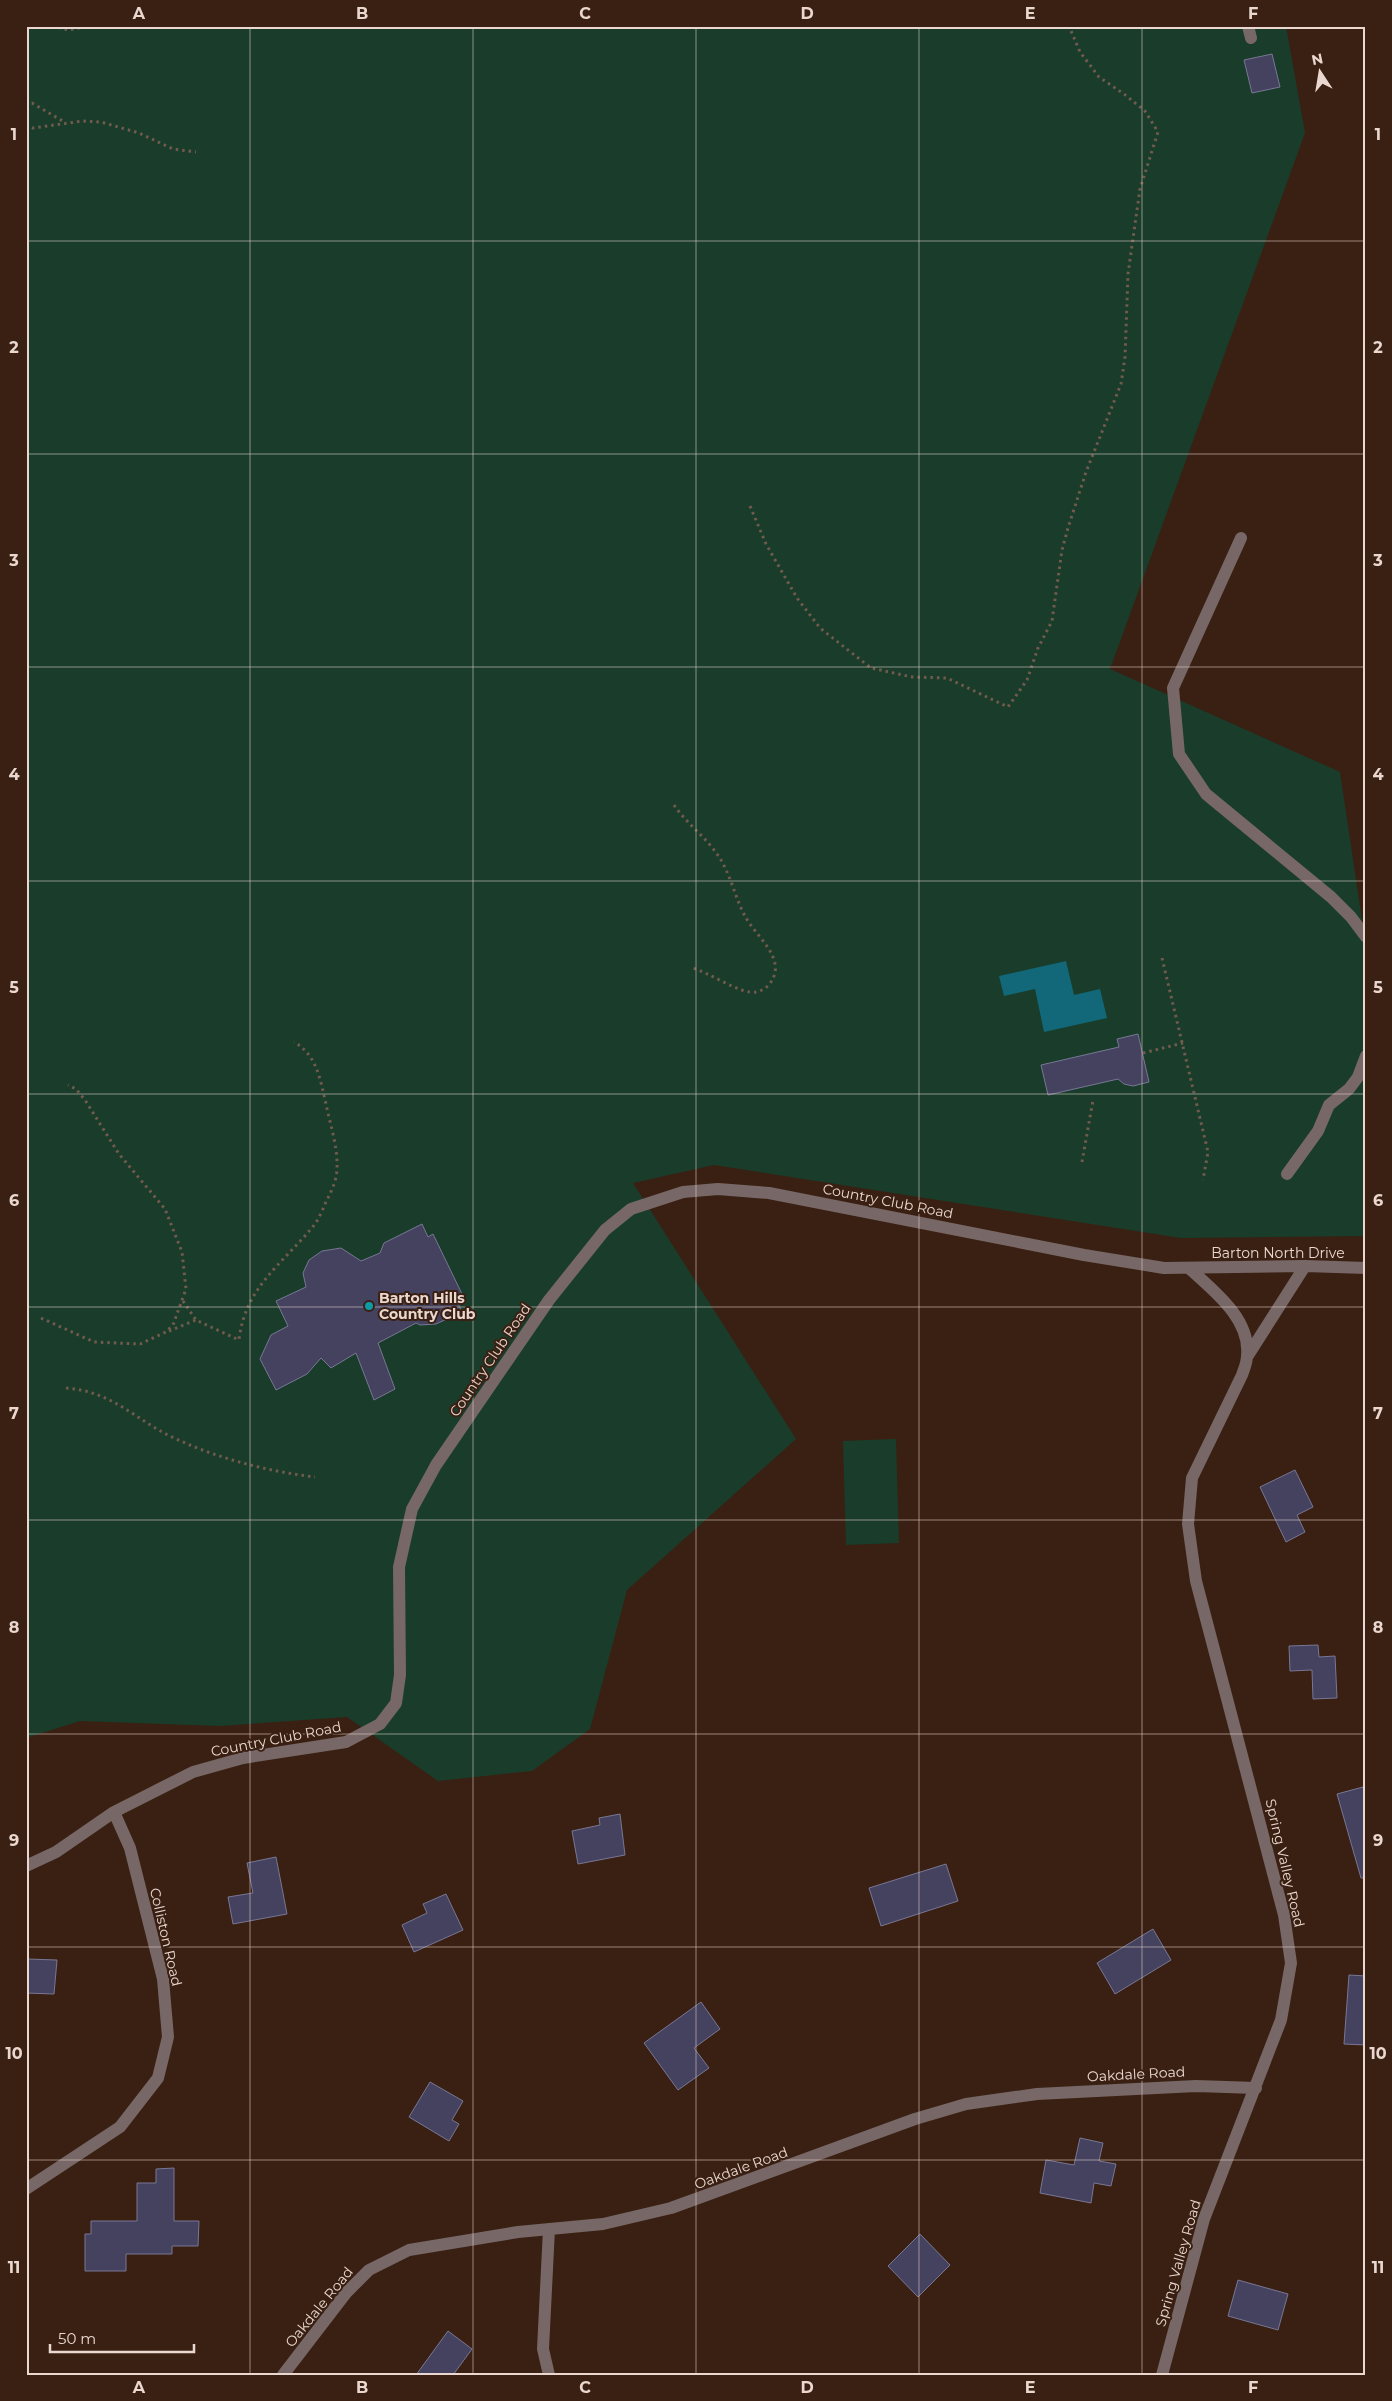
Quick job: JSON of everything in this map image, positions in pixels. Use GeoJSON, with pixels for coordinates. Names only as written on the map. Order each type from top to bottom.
{"type":"FeatureCollection","features":[{"type":"Feature","properties":{"kind":"street"},"geometry":{"type":"LineString","coordinates":[[1241,538],[1173,688],[1179,754],[1206,794],[1332,897],[1366,937]]}},
{"type":"Feature","properties":{"kind":"street"},"geometry":{"type":"LineString","coordinates":[[1287,1174],[1318,1131],[1329,1105],[1349,1089],[1358,1077],[1366,1056]]}},
{"type":"Feature","properties":{"kind":"street","name":"Country Club Road"},"geometry":{"type":"LineString","coordinates":[[26,1866],[56,1852],[114,1812],[193,1772],[243,1758],[346,1742],[380,1724],[396,1703],[400,1675],[399,1567],[412,1510],[436,1465],[549,1300],[605,1230],[631,1209],[684,1192],[718,1189],[769,1193],[1084,1255],[1164,1268],[1190,1268]]}},
{"type":"Feature","properties":{"kind":"street","name":"Barton North Drive"},"geometry":{"type":"LineString","coordinates":[[1190,1268],[1305,1266],[1366,1268]]}},
{"type":"Feature","properties":{"kind":"street","name":"Spring Valley Road"},"geometry":{"type":"LineString","coordinates":[[1162,2375],[1204,2219],[1281,2020],[1291,1963],[1282,1905],[1196,1581],[1188,1524],[1192,1478],[1242,1375],[1248,1358],[1305,1266]]}},
{"type":"Feature","properties":{"kind":"street"},"geometry":{"type":"LineString","coordinates":[[1190,1268],[1223,1298],[1242,1326],[1247,1343],[1248,1358]]}},
{"type":"Feature","properties":{"kind":"street","name":"Colliston Road"},"geometry":{"type":"LineString","coordinates":[[26,2189],[120,2127],[158,2078],[168,2036],[163,1979],[130,1848],[114,1812]]}},
{"type":"Feature","properties":{"kind":"street","name":"Oakdale Road"},"geometry":{"type":"LineString","coordinates":[[283,2375],[346,2293],[368,2270],[409,2250],[518,2232],[602,2224],[671,2208],[915,2119],[966,2104],[1037,2094],[1196,2086],[1256,2088]]}},
{"type":"Feature","properties":{"kind":"street"},"geometry":{"type":"LineString","coordinates":[[549,2229],[543,2349],[549,2375]]}},
{"type":"Feature","properties":{"kind":"path"},"geometry":{"type":"LineString","coordinates":[[52,26],[69,30],[89,26]]}},
{"type":"Feature","properties":{"kind":"path"},"geometry":{"type":"LineString","coordinates":[[750,506],[766,544],[797,598],[820,628],[871,668],[912,677],[948,678],[1008,707],[1027,680],[1038,648],[1052,622],[1062,550],[1086,472],[1121,384],[1125,357],[1128,274],[1137,208],[1140,189],[1158,132],[1144,111],[1124,94],[1099,77],[1080,52],[1069,26]]}},
{"type":"Feature","properties":{"kind":"path"},"geometry":{"type":"LineString","coordinates":[[26,106],[32,104],[37,106],[66,123]]}},
{"type":"Feature","properties":{"kind":"path"},"geometry":{"type":"LineString","coordinates":[[26,125],[32,128],[66,123],[92,122],[120,126],[173,149],[196,152]]}},
{"type":"Feature","properties":{"kind":"path"},"geometry":{"type":"LineString","coordinates":[[674,805],[720,857],[745,917],[774,958],[775,969],[773,979],[768,987],[755,992],[744,991],[706,972],[692,968]]}},
{"type":"Feature","properties":{"kind":"path"},"geometry":{"type":"LineString","coordinates":[[1162,958],[1208,1152],[1203,1180]]}},
{"type":"Feature","properties":{"kind":"path"},"geometry":{"type":"LineString","coordinates":[[183,1301],[196,1320],[239,1340],[241,1319],[250,1300],[269,1273],[316,1222],[334,1186],[338,1169],[337,1155],[319,1076],[312,1057],[304,1048],[294,1042]]}},
{"type":"Feature","properties":{"kind":"path"},"geometry":{"type":"LineString","coordinates":[[1143,1053],[1183,1043]]}},
{"type":"Feature","properties":{"kind":"path"},"geometry":{"type":"LineString","coordinates":[[68,1085],[76,1089],[85,1100],[119,1154],[165,1209],[182,1252],[186,1289],[173,1325],[166,1332]]}},
{"type":"Feature","properties":{"kind":"path"},"geometry":{"type":"LineString","coordinates":[[1082,1162],[1093,1100]]}},
{"type":"Feature","properties":{"kind":"path"},"geometry":{"type":"LineString","coordinates":[[41,1318],[94,1342],[140,1344],[196,1320]]}},
{"type":"Feature","properties":{"kind":"path"},"geometry":{"type":"LineString","coordinates":[[66,1388],[92,1393],[112,1402],[163,1432],[190,1444],[282,1473],[315,1477]]}},
{"type":"Feature","properties":{"kind":"green space","name":"Barton Hills Country Club"},"geometry":{"type":"Polygon","coordinates":[[[26,26],[1286,26],[1305,133],[1110,669],[1340,772],[1366,947],[1366,1236],[1181,1238],[714,1165],[633,1183],[796,1439],[627,1590],[590,1729],[532,1771],[438,1781],[347,1717],[220,1726],[80,1721],[26,1738],[26,26]]]}},
{"type":"Feature","properties":{"kind":"green space"},"geometry":{"type":"Polygon","coordinates":[[[896,1439],[899,1543],[846,1545],[843,1441],[896,1439]]]}},
{"type":"Feature","properties":{"kind":"water"},"geometry":{"type":"Polygon","coordinates":[[[1066,961],[1074,995],[1100,989],[1107,1018],[1044,1032],[1035,989],[1004,996],[999,976],[1066,961]]]}},
{"type":"Feature","properties":{"kind":"building"},"geometry":{"type":"Polygon","coordinates":[[[1272,54],[1280,87],[1252,93],[1244,60],[1272,54]]]}},
{"type":"Feature","properties":{"kind":"building"},"geometry":{"type":"Polygon","coordinates":[[[1138,1034],[1149,1082],[1133,1086],[1124,1084],[1118,1079],[1048,1095],[1041,1065],[1119,1047],[1117,1039],[1138,1034]]]}},
{"type":"Feature","properties":{"kind":"building","name":"Barton Hills Country Club"},"geometry":{"type":"Polygon","coordinates":[[[422,1224],[428,1237],[433,1234],[462,1294],[455,1297],[462,1312],[436,1324],[420,1325],[416,1323],[378,1343],[395,1389],[374,1400],[356,1353],[331,1368],[321,1358],[307,1374],[276,1390],[260,1359],[271,1335],[288,1326],[276,1301],[306,1287],[303,1273],[309,1260],[322,1251],[341,1248],[361,1261],[380,1253],[384,1243],[422,1224]]]}},
{"type":"Feature","properties":{"kind":"building"},"geometry":{"type":"Polygon","coordinates":[[[1295,1470],[1313,1507],[1297,1515],[1305,1532],[1286,1542],[1260,1487],[1295,1470]]]}},
{"type":"Feature","properties":{"kind":"building"},"geometry":{"type":"Polygon","coordinates":[[[1318,1645],[1319,1657],[1335,1656],[1337,1698],[1313,1699],[1312,1670],[1290,1671],[1289,1646],[1318,1645]]]}},
{"type":"Feature","properties":{"kind":"building"},"geometry":{"type":"Polygon","coordinates":[[[1363,1787],[1366,1796],[1366,1878],[1361,1878],[1337,1794],[1363,1787]]]}},
{"type":"Feature","properties":{"kind":"building"},"geometry":{"type":"Polygon","coordinates":[[[620,1814],[625,1855],[578,1864],[572,1831],[600,1825],[599,1818],[620,1814]]]}},
{"type":"Feature","properties":{"kind":"building"},"geometry":{"type":"Polygon","coordinates":[[[276,1857],[287,1914],[233,1924],[228,1897],[253,1893],[247,1863],[276,1857]]]}},
{"type":"Feature","properties":{"kind":"building"},"geometry":{"type":"Polygon","coordinates":[[[946,1864],[958,1901],[881,1926],[869,1888],[946,1864]]]}},
{"type":"Feature","properties":{"kind":"building"},"geometry":{"type":"Polygon","coordinates":[[[446,1894],[463,1930],[414,1952],[402,1925],[427,1913],[423,1904],[446,1894]]]}},
{"type":"Feature","properties":{"kind":"building"},"geometry":{"type":"Polygon","coordinates":[[[1153,1929],[1171,1960],[1115,1994],[1097,1963],[1153,1929]]]}},
{"type":"Feature","properties":{"kind":"building"},"geometry":{"type":"Polygon","coordinates":[[[27,1959],[57,1960],[54,1994],[26,1993],[27,1959]]]}},
{"type":"Feature","properties":{"kind":"building"},"geometry":{"type":"Polygon","coordinates":[[[1349,1975],[1366,1976],[1366,2045],[1344,2044],[1349,1975]]]}},
{"type":"Feature","properties":{"kind":"building"},"geometry":{"type":"Polygon","coordinates":[[[701,2002],[720,2029],[694,2048],[709,2068],[678,2090],[644,2043],[701,2002]]]}},
{"type":"Feature","properties":{"kind":"building"},"geometry":{"type":"Polygon","coordinates":[[[430,2082],[463,2101],[452,2120],[459,2124],[449,2141],[409,2117],[430,2082]]]}},
{"type":"Feature","properties":{"kind":"building"},"geometry":{"type":"Polygon","coordinates":[[[1080,2138],[1103,2143],[1099,2161],[1116,2164],[1111,2186],[1094,2183],[1091,2203],[1040,2193],[1046,2160],[1074,2165],[1080,2138]]]}},
{"type":"Feature","properties":{"kind":"building"},"geometry":{"type":"Polygon","coordinates":[[[174,2168],[174,2221],[199,2221],[198,2246],[172,2246],[172,2254],[126,2254],[126,2271],[85,2271],[85,2234],[91,2234],[91,2221],[137,2221],[137,2183],[156,2183],[156,2169],[174,2168]]]}},
{"type":"Feature","properties":{"kind":"building"},"geometry":{"type":"Polygon","coordinates":[[[920,2234],[950,2265],[918,2297],[888,2266],[920,2234]]]}},
{"type":"Feature","properties":{"kind":"building"},"geometry":{"type":"Polygon","coordinates":[[[1238,2280],[1288,2294],[1278,2330],[1228,2316],[1238,2280]]]}},
{"type":"Feature","properties":{"kind":"building"},"geometry":{"type":"Polygon","coordinates":[[[448,2331],[472,2349],[453,2375],[416,2375],[448,2331]]]}},
{"type":"Feature","properties":{"kind":"place","name":"Barton Hills Country Club"},"geometry":{"type":"Point","coordinates":[369,1306]}}]}
